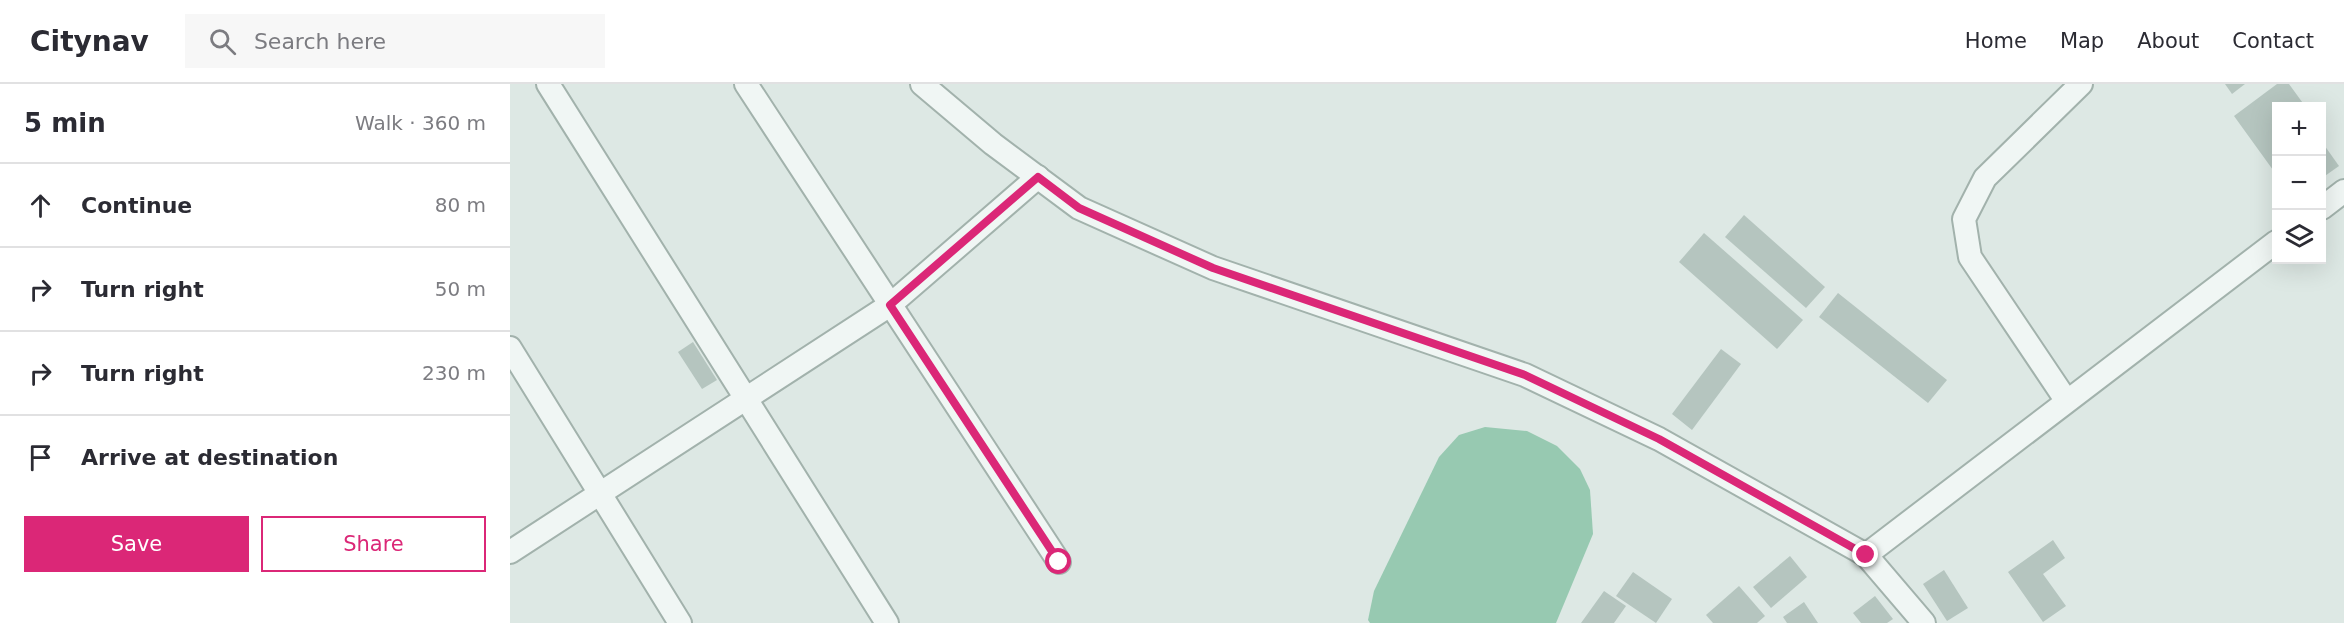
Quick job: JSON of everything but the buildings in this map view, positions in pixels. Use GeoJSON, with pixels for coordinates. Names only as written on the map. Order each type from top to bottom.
{"type":"FeatureCollection","features":[{"type":"Feature","properties":{"kind":"street"},"geometry":{"type":"LineString","coordinates":[[548,84],[887,623]]}},
{"type":"Feature","properties":{"kind":"street"},"geometry":{"type":"LineString","coordinates":[[746,84],[1059,562]]}},
{"type":"Feature","properties":{"kind":"street"},"geometry":{"type":"LineString","coordinates":[[922,84],[1079,208],[1213,268],[1525,375],[1659,439],[1866,555],[1924,623]]}},
{"type":"Feature","properties":{"kind":"street"},"geometry":{"type":"LineString","coordinates":[[2066,400],[1970,257],[1964,219],[1985,178],[2081,84]]}},
{"type":"Feature","properties":{"kind":"street"},"geometry":{"type":"LineString","coordinates":[[510,552],[890,305],[1038,177]]}},
{"type":"Feature","properties":{"kind":"street"},"geometry":{"type":"LineString","coordinates":[[2326,205],[2344,191]]}},
{"type":"Feature","properties":{"kind":"street"},"geometry":{"type":"LineString","coordinates":[[1866,555],[2066,400],[2272,246]]}},
{"type":"Feature","properties":{"kind":"street"},"geometry":{"type":"LineString","coordinates":[[510,348],[681,623]]}},
{"type":"Feature","properties":{"kind":"shaded area"},"geometry":{"type":"Polygon","coordinates":[[[1485,427],[1527,431],[1557,446],[1580,469],[1590,490],[1593,534],[1556,623],[1370,623],[1368,620],[1374,591],[1439,457],[1459,435],[1485,427]]]}},
{"type":"Feature","properties":{"kind":"route"},"geometry":{"type":"LineString","coordinates":[[1059,562],[890,305],[1038,177],[1079,208],[1213,268],[1525,375],[1659,439],[1866,555]]}}]}
